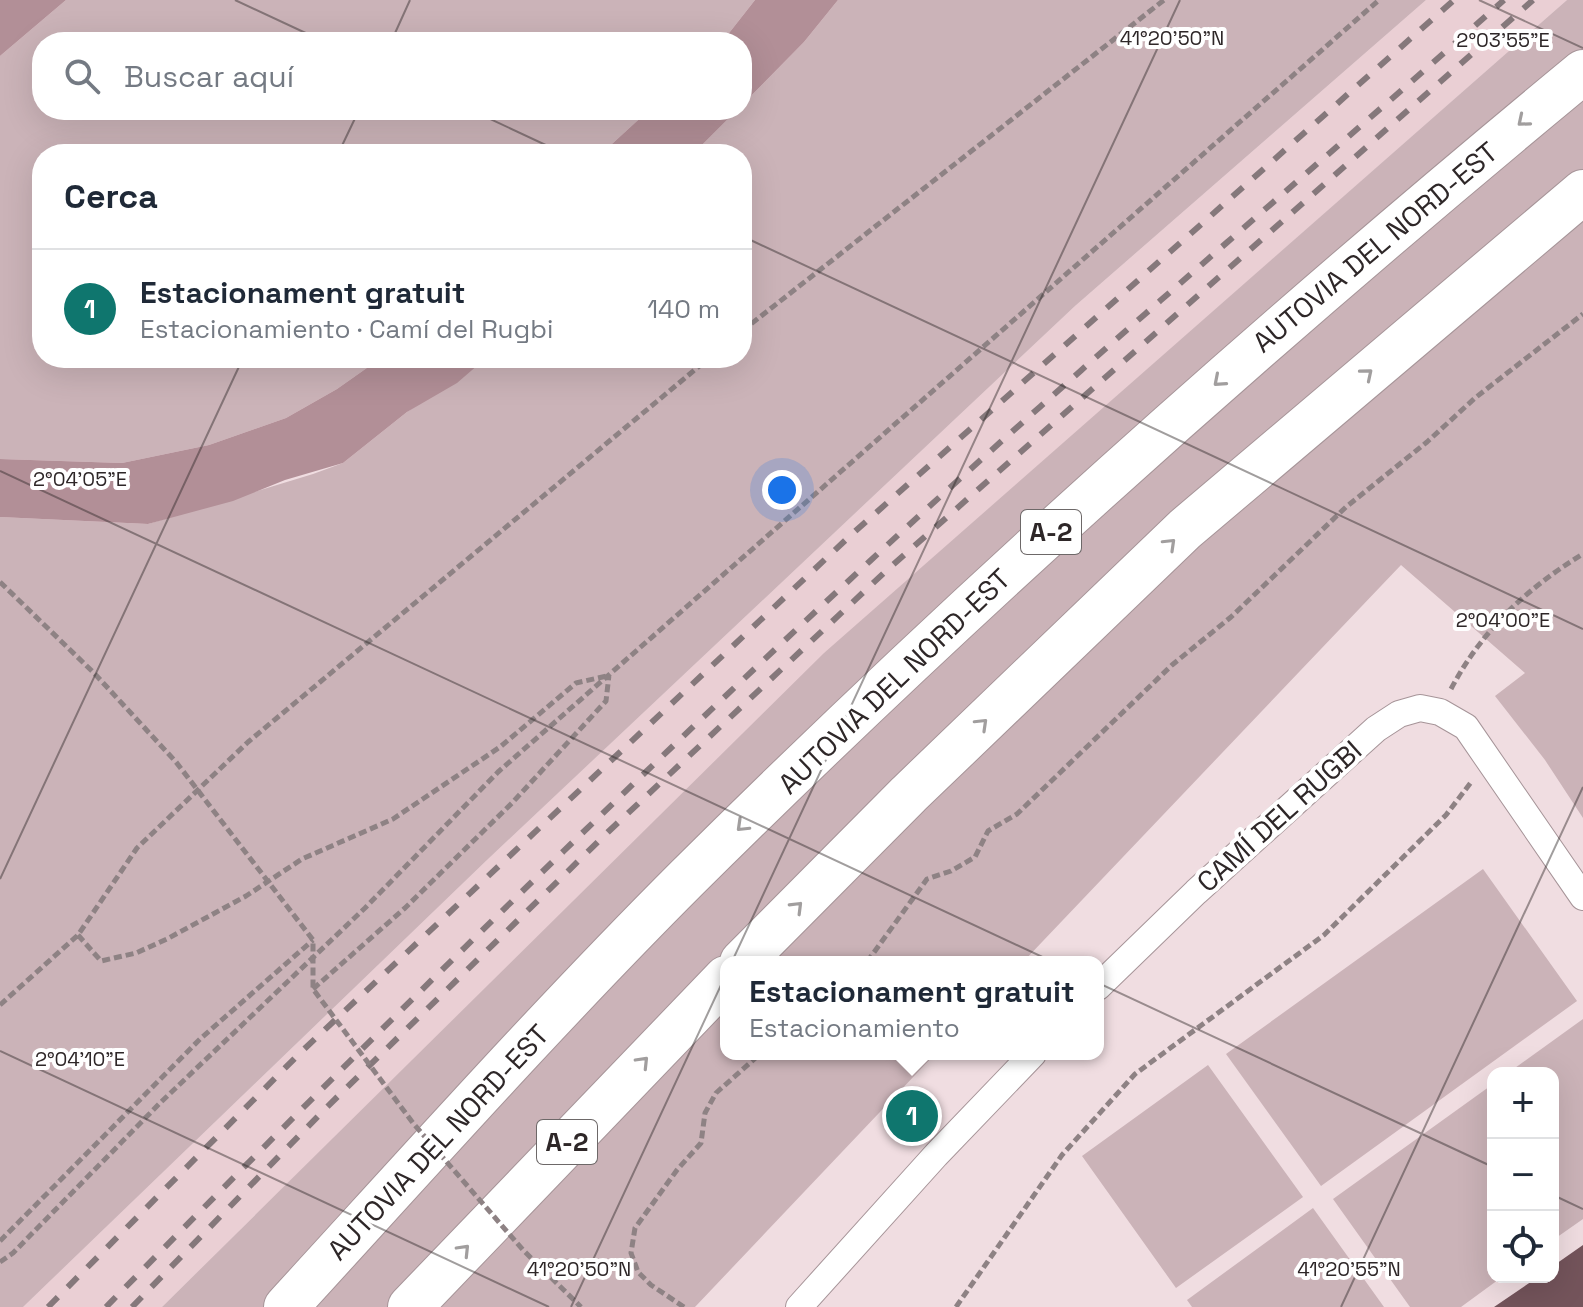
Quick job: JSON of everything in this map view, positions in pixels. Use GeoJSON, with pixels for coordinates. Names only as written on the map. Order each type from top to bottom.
{"type":"FeatureCollection","features":[{"type":"Feature","properties":{"kind":"highway","name":"AUTOVIA DEL NORD-EST"},"geometry":{"type":"LineString","coordinates":[[286,1307],[547,1023],[687,879],[1039,542],[1373,245],[1583,72]]}},
{"type":"Feature","properties":{"kind":"highway"},"geometry":{"type":"LineString","coordinates":[[748,956],[909,794],[1185,529],[1583,192]]}},
{"type":"Feature","properties":{"kind":"highway","name":"A-2"},"geometry":{"type":"LineString","coordinates":[[410,1307],[720,984]]}},
{"type":"Feature","properties":{"kind":"street","name":"CAMÍ DEL RUGBI"},"geometry":{"type":"LineString","coordinates":[[1104,981],[1219,870],[1376,729],[1399,714],[1420,708],[1440,712]]}},
{"type":"Feature","properties":{"kind":"street"},"geometry":{"type":"LineString","coordinates":[[1440,712],[1466,727],[1486,752],[1583,897]]}},
{"type":"Feature","properties":{"kind":"street"},"geometry":{"type":"LineString","coordinates":[[799,1307],[936,1155],[1027,1060]]}},
{"type":"Feature","properties":{"kind":"path"},"geometry":{"type":"LineString","coordinates":[[752,323],[1164,0]]}},
{"type":"Feature","properties":{"kind":"path"},"geometry":{"type":"LineString","coordinates":[[0,1262],[13,1253],[160,1103],[365,908],[498,772],[1379,0]]}},
{"type":"Feature","properties":{"kind":"path"},"geometry":{"type":"LineString","coordinates":[[871,956],[927,879],[951,871],[975,857],[988,831],[1017,814],[1346,507],[1427,442],[1475,398],[1583,314]]}},
{"type":"Feature","properties":{"kind":"path"},"geometry":{"type":"LineString","coordinates":[[0,1005],[78,935],[137,848],[248,742],[697,368]]}},
{"type":"Feature","properties":{"kind":"path"},"geometry":{"type":"LineString","coordinates":[[1440,712],[1467,659],[1487,631],[1543,578],[1583,554]]}},
{"type":"Feature","properties":{"kind":"path"},"geometry":{"type":"LineString","coordinates":[[0,582],[94,673],[176,762],[313,940],[313,989],[434,1147],[523,1250],[581,1307]]}},
{"type":"Feature","properties":{"kind":"path"},"geometry":{"type":"LineString","coordinates":[[313,989],[469,845],[606,701],[609,675]]}},
{"type":"Feature","properties":{"kind":"path"},"geometry":{"type":"LineString","coordinates":[[78,935],[101,961],[136,953],[167,939],[246,896],[302,859],[360,836],[430,797],[500,747],[576,683],[609,675]]}},
{"type":"Feature","properties":{"kind":"path"},"geometry":{"type":"LineString","coordinates":[[956,1307],[1062,1155],[1135,1074],[1324,935],[1446,815],[1476,776],[1486,752]]}},
{"type":"Feature","properties":{"kind":"path"},"geometry":{"type":"LineString","coordinates":[[0,1241],[200,1039],[313,940]]}},
{"type":"Feature","properties":{"kind":"path"},"geometry":{"type":"LineString","coordinates":[[684,1307],[651,1285],[638,1272],[631,1253],[635,1228],[701,1143],[705,1113],[716,1093],[753,1060]]}},
{"type":"Feature","properties":{"kind":"shaded area"},"geometry":{"type":"Polygon","coordinates":[[[0,0],[66,0],[0,56],[0,0]]]}},
{"type":"Feature","properties":{"kind":"shaded area"},"geometry":{"type":"Polygon","coordinates":[[[66,0],[755,0],[730,32],[32,32],[32,120],[638,120],[612,144],[32,144],[32,368],[367,368],[286,418],[209,445],[122,463],[0,459],[0,56],[66,0]]]}},
{"type":"Feature","properties":{"kind":"shaded area"},"geometry":{"type":"Polygon","coordinates":[[[755,0],[838,0],[804,42],[752,95],[752,32],[730,32],[755,0]]]}},
{"type":"Feature","properties":{"kind":"shaded area"},"geometry":{"type":"Polygon","coordinates":[[[838,0],[1426,0],[1075,306],[487,860],[23,1307],[0,1307],[0,517],[148,524],[313,474],[343,463],[407,412],[471,368],[752,368],[752,144],[703,144],[727,120],[752,120],[752,95],[804,42],[838,0]]]}},
{"type":"Feature","properties":{"kind":"shaded area"},"geometry":{"type":"Polygon","coordinates":[[[1426,0],[1567,0],[824,654],[162,1307],[23,1307],[487,860],[1075,306],[1426,0]]]}},
{"type":"Feature","properties":{"kind":"shaded area"},"geometry":{"type":"Polygon","coordinates":[[[1567,0],[1583,0],[1583,818],[1545,760],[1495,696],[1525,673],[1401,565],[1029,956],[720,956],[720,1060],[929,1060],[695,1307],[162,1307],[824,653],[1567,0]]]}},
{"type":"Feature","properties":{"kind":"shaded area"},"geometry":{"type":"Polygon","coordinates":[[[638,120],[727,120],[703,144],[612,144],[638,120]]]}},
{"type":"Feature","properties":{"kind":"shaded area"},"geometry":{"type":"Polygon","coordinates":[[[367,368],[474,368],[457,383],[407,412],[343,463],[285,480],[233,501],[148,524],[0,517],[0,459],[122,463],[209,445],[286,418],[367,368]]]}},
{"type":"Feature","properties":{"kind":"shaded area"},"geometry":{"type":"Polygon","coordinates":[[[1483,869],[1577,1001],[1321,1186],[1226,1054],[1483,869]]]}},
{"type":"Feature","properties":{"kind":"shaded area"},"geometry":{"type":"Polygon","coordinates":[[[1583,1019],[1583,1219],[1559,1236],[1559,1067],[1516,1067],[1583,1019]]]}},
{"type":"Feature","properties":{"kind":"shaded area"},"geometry":{"type":"Polygon","coordinates":[[[1208,1065],[1303,1197],[1176,1288],[1082,1156],[1208,1065]]]}},
{"type":"Feature","properties":{"kind":"shaded area"},"geometry":{"type":"Polygon","coordinates":[[[1487,1088],[1487,1283],[1494,1283],[1461,1307],[1410,1307],[1333,1199],[1487,1088]]]}},
{"type":"Feature","properties":{"kind":"shaded area"},"geometry":{"type":"Polygon","coordinates":[[[1313,1208],[1384,1307],[1192,1307],[1187,1300],[1313,1208]]]}},
{"type":"Feature","properties":{"kind":"building"},"geometry":{"type":"Polygon","coordinates":[[[1583,1245],[1583,1307],[1494,1307],[1529,1283],[1559,1283],[1559,1262],[1583,1245]]]}},
{"type":"Feature","properties":{"kind":"railway"},"geometry":{"type":"LineString","coordinates":[[48,1307],[300,1053],[852,534],[1454,0]]}},
{"type":"Feature","properties":{"kind":"railway"},"geometry":{"type":"LineString","coordinates":[[106,1307],[483,930],[772,652],[948,489],[1504,0]]}},
{"type":"Feature","properties":{"kind":"railway"},"geometry":{"type":"LineString","coordinates":[[132,1307],[326,1108],[608,832],[887,570],[1533,0]]}},
{"type":"Feature","properties":{"kind":"place","name":"Estacionament gratuit"},"geometry":{"type":"Point","coordinates":[912,1116]}}]}
